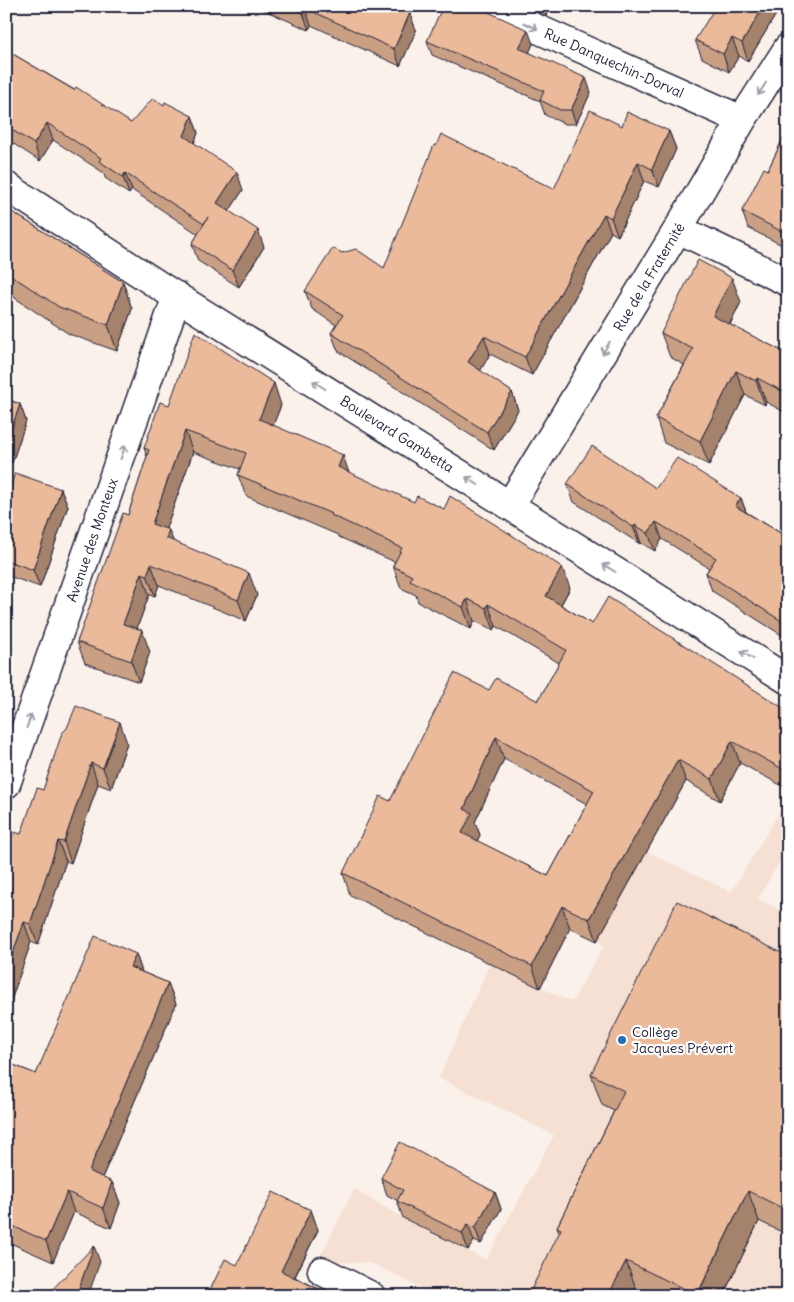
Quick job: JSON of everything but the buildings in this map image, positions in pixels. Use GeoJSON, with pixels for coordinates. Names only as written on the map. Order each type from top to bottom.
{"type":"FeatureCollection","features":[{"type":"Feature","properties":{"kind":"street","name":"Rue Danquechin-Dorval"},"geometry":{"type":"LineString","coordinates":[[486,6],[742,120]]}},
{"type":"Feature","properties":{"kind":"street","name":"Rue de la Fraternité"},"geometry":{"type":"LineString","coordinates":[[510,505],[742,120],[788,48]]}},
{"type":"Feature","properties":{"kind":"street","name":"Boulevard Gambetta"},"geometry":{"type":"LineString","coordinates":[[6,186],[177,296],[788,680]]}},
{"type":"Feature","properties":{"kind":"street"},"geometry":{"type":"LineString","coordinates":[[678,229],[788,282]]}},
{"type":"Feature","properties":{"kind":"street","name":"Avenue des Monteux"},"geometry":{"type":"LineString","coordinates":[[6,784],[177,296]]}},
{"type":"Feature","properties":{"kind":"street"},"geometry":{"type":"LineString","coordinates":[[322,1271],[371,1296]]}},
{"type":"Feature","properties":{"kind":"shaded area","name":"Collège Jacques Prévert"},"geometry":{"type":"Polygon","coordinates":[[[788,798],[788,847],[758,899],[788,914],[788,1296],[437,1296],[371,1263],[330,1262],[319,1259],[354,1189],[403,1218],[486,1260],[554,1135],[439,1078],[490,963],[572,1002],[604,945],[597,941],[646,851],[731,892],[788,798]]]}},
{"type":"Feature","properties":{"kind":"place","name":"Collège Jacques Prévert"},"geometry":{"type":"Point","coordinates":[622,1040]}}]}
